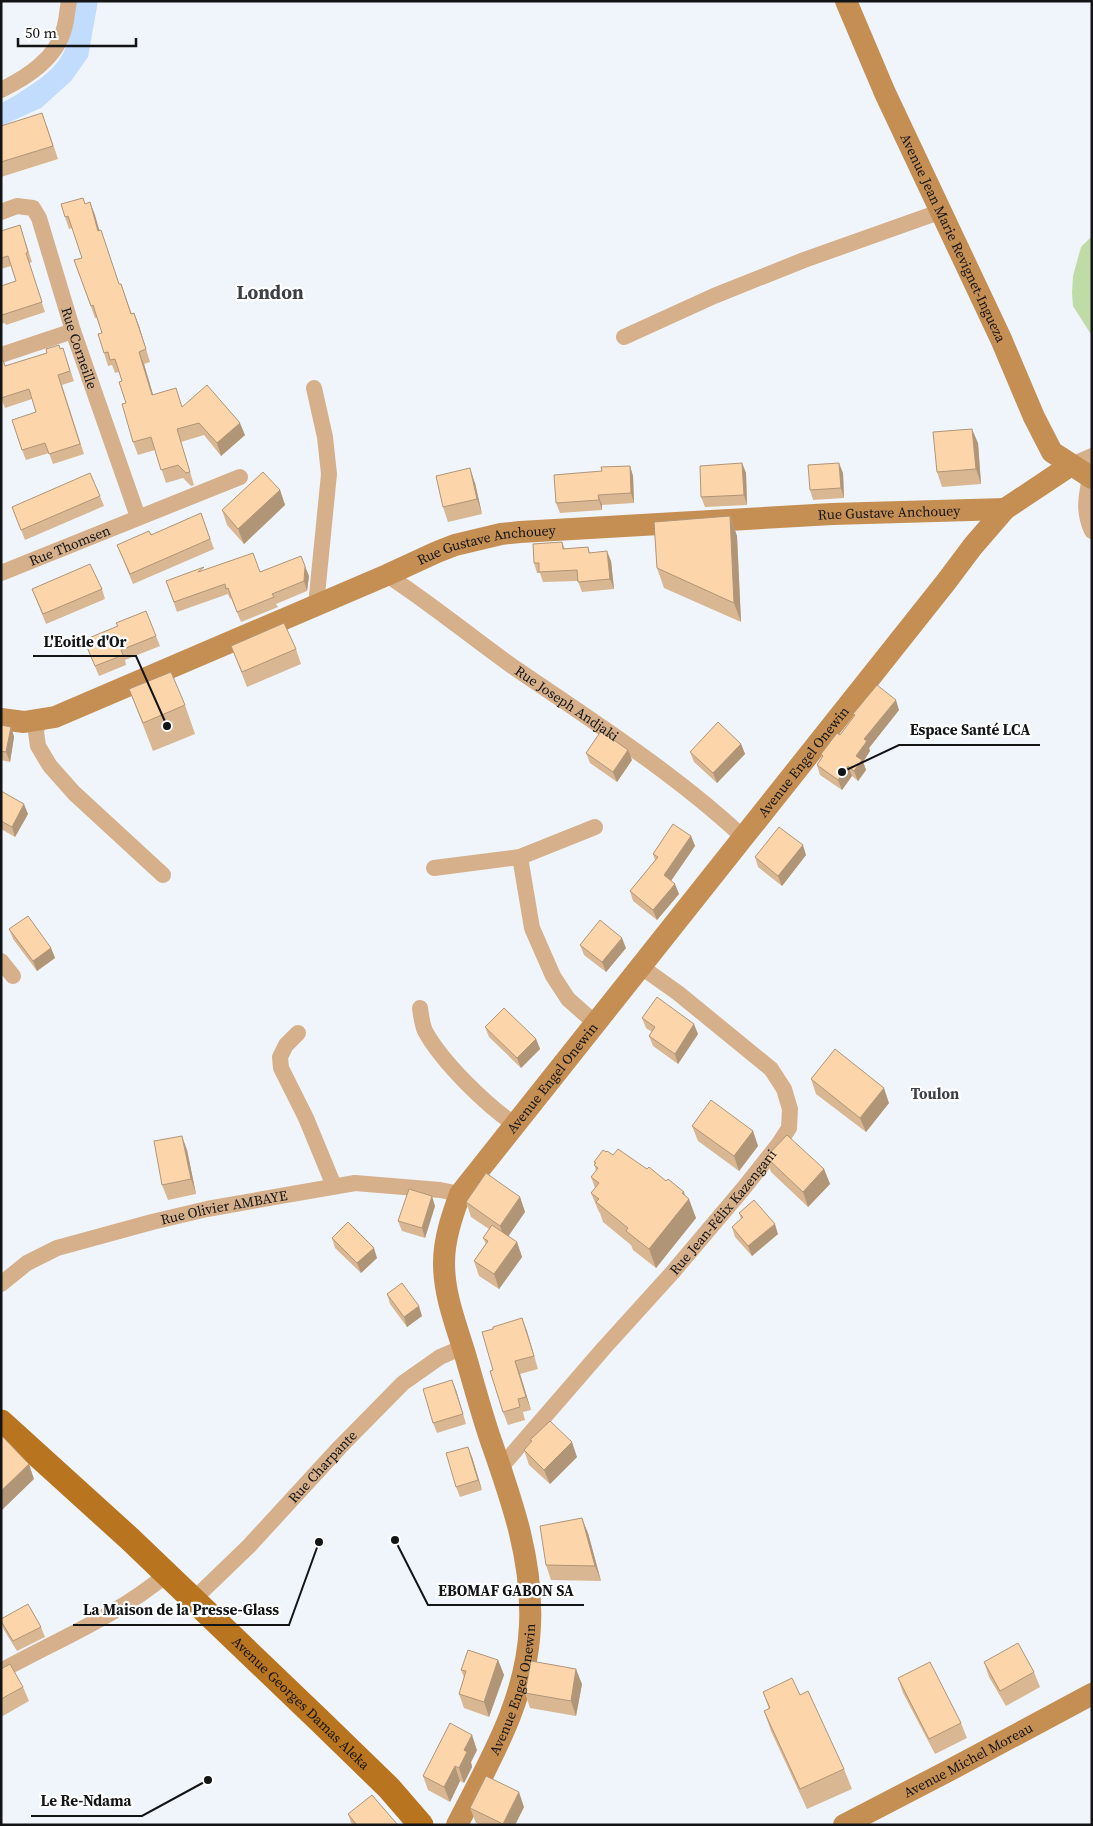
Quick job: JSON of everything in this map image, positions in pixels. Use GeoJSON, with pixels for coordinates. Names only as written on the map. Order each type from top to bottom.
{"type":"FeatureCollection","features":[{"type":"Feature","properties":{"kind":"main road","name":"Avenue Georges Damas Aleka"},"geometry":{"type":"LineString","coordinates":[[1,1422],[167,1574],[389,1788],[421,1825]]}},
{"type":"Feature","properties":{"kind":"street"},"geometry":{"type":"LineString","coordinates":[[1,90],[32,72],[52,52],[64,29],[69,1]]}},
{"type":"Feature","properties":{"kind":"street","name":"Avenue Jean Marie Revignet-Ingueza"},"geometry":{"type":"LineString","coordinates":[[846,1],[885,93],[942,211],[1001,339],[1034,417],[1052,452],[1071,465],[1091,470]]}},
{"type":"Feature","properties":{"kind":"street","name":"Rue Corneille"},"geometry":{"type":"LineString","coordinates":[[1,212],[17,206],[33,208],[39,218],[73,331],[138,518]]}},
{"type":"Feature","properties":{"kind":"street"},"geometry":{"type":"LineString","coordinates":[[624,338],[714,296],[804,260],[942,211]]}},
{"type":"Feature","properties":{"kind":"street"},"geometry":{"type":"LineString","coordinates":[[1,355],[73,331]]}},
{"type":"Feature","properties":{"kind":"street"},"geometry":{"type":"LineString","coordinates":[[314,388],[325,437],[329,474],[316,605]]}},
{"type":"Feature","properties":{"kind":"street","name":"Avenue Engel Onewin"},"geometry":{"type":"LineString","coordinates":[[457,1825],[499,1745],[513,1710],[526,1659],[530,1625],[530,1586],[524,1544],[446,1288],[445,1244],[460,1194],[941,589],[973,546],[1005,509],[1023,495],[1071,465]]}},
{"type":"Feature","properties":{"kind":"street"},"geometry":{"type":"LineString","coordinates":[[1091,470],[1086,502],[1086,518],[1092,531]]}},
{"type":"Feature","properties":{"kind":"street","name":"Rue Thomsen"},"geometry":{"type":"LineString","coordinates":[[1,573],[240,476]]}},
{"type":"Feature","properties":{"kind":"street","name":"Rue Gustave Anchouey"},"geometry":{"type":"LineString","coordinates":[[1,719],[24,722],[55,717],[437,552],[455,545],[502,534],[832,514],[1005,509]]}},
{"type":"Feature","properties":{"kind":"street","name":"Rue Joseph Andjaki"},"geometry":{"type":"LineString","coordinates":[[387,575],[472,638],[614,735],[711,808],[743,837]]}},
{"type":"Feature","properties":{"kind":"street"},"geometry":{"type":"LineString","coordinates":[[38,721],[36,732],[38,746],[50,766],[74,793],[164,875]]}},
{"type":"Feature","properties":{"kind":"street"},"geometry":{"type":"LineString","coordinates":[[434,868],[520,857],[595,827]]}},
{"type":"Feature","properties":{"kind":"street"},"geometry":{"type":"LineString","coordinates":[[520,857],[532,928],[553,976],[568,999],[595,1022]]}},
{"type":"Feature","properties":{"kind":"street"},"geometry":{"type":"LineString","coordinates":[[1,961],[13,976]]}},
{"type":"Feature","properties":{"kind":"street","name":"Rue Jean-Félix Kazengani"},"geometry":{"type":"LineString","coordinates":[[501,1468],[604,1348],[672,1273],[749,1182],[789,1128],[790,1108],[784,1089],[771,1070],[678,993],[640,966]]}},
{"type":"Feature","properties":{"kind":"street"},"geometry":{"type":"LineString","coordinates":[[420,1008],[424,1029],[441,1054],[466,1081],[514,1124]]}},
{"type":"Feature","properties":{"kind":"street"},"geometry":{"type":"LineString","coordinates":[[298,1034],[286,1046],[280,1057],[282,1068],[306,1118],[334,1186]]}},
{"type":"Feature","properties":{"kind":"street","name":"Rue Olivier AMBAYE"},"geometry":{"type":"LineString","coordinates":[[1,1284],[27,1263],[57,1248],[95,1236],[207,1209],[355,1183],[440,1190],[460,1194]]}},
{"type":"Feature","properties":{"kind":"street","name":"Rue Charpante"},"geometry":{"type":"LineString","coordinates":[[193,1600],[250,1546],[340,1447],[403,1383],[440,1357],[463,1347]]}},
{"type":"Feature","properties":{"kind":"street"},"geometry":{"type":"LineString","coordinates":[[1,1671],[102,1619],[132,1601],[167,1574]]}},
{"type":"Feature","properties":{"kind":"street","name":"Avenue Michel Moreau"},"geometry":{"type":"LineString","coordinates":[[844,1825],[1092,1694]]}},
{"type":"Feature","properties":{"kind":"green space"},"geometry":{"type":"Polygon","coordinates":[[[1092,236],[1092,336],[1073,306],[1072,293],[1073,276],[1081,247],[1092,236]]]}},
{"type":"Feature","properties":{"kind":"water"},"geometry":{"type":"Polygon","coordinates":[[[75,1],[98,1],[88,57],[71,81],[41,108],[1,126],[1,103],[41,78],[59,60],[68,41],[75,1]]]}},
{"type":"Feature","properties":{"kind":"building"},"geometry":{"type":"Polygon","coordinates":[[[42,113],[53,146],[1,162],[1,126],[42,113]]]}},
{"type":"Feature","properties":{"kind":"building"},"geometry":{"type":"Polygon","coordinates":[[[83,198],[85,204],[90,202],[98,231],[101,230],[119,284],[121,284],[131,314],[134,313],[146,349],[139,352],[152,395],[176,388],[182,407],[207,385],[240,423],[217,443],[199,423],[177,429],[190,472],[186,473],[178,465],[161,470],[151,437],[133,442],[122,404],[126,403],[119,382],[122,381],[115,359],[110,360],[108,352],[104,353],[98,334],[102,333],[93,305],[91,306],[74,260],[82,258],[68,216],[65,217],[61,204],[83,198]]]}},
{"type":"Feature","properties":{"kind":"building"},"geometry":{"type":"Polygon","coordinates":[[[20,225],[28,252],[26,253],[42,302],[2,315],[1,286],[16,281],[8,256],[1,258],[1,231],[20,225]]]}},
{"type":"Feature","properties":{"kind":"building"},"geometry":{"type":"Polygon","coordinates":[[[59,345],[60,349],[63,348],[70,371],[58,375],[80,444],[49,454],[45,443],[22,450],[12,420],[36,412],[29,389],[1,398],[1,360],[3,360],[5,366],[47,353],[46,349],[59,345]]]}},
{"type":"Feature","properties":{"kind":"building"},"geometry":{"type":"Polygon","coordinates":[[[972,429],[976,469],[937,472],[933,432],[972,429]]]}},
{"type":"Feature","properties":{"kind":"building"},"geometry":{"type":"Polygon","coordinates":[[[742,463],[744,495],[701,497],[700,466],[742,463]]]}},
{"type":"Feature","properties":{"kind":"building"},"geometry":{"type":"Polygon","coordinates":[[[839,463],[841,488],[810,490],[808,465],[839,463]]]}},
{"type":"Feature","properties":{"kind":"building"},"geometry":{"type":"Polygon","coordinates":[[[630,466],[631,493],[598,495],[599,500],[556,503],[554,475],[602,471],[601,467],[630,466]]]}},
{"type":"Feature","properties":{"kind":"building"},"geometry":{"type":"Polygon","coordinates":[[[470,468],[477,499],[443,507],[436,476],[470,468]]]}},
{"type":"Feature","properties":{"kind":"building"},"geometry":{"type":"Polygon","coordinates":[[[263,472],[280,490],[238,529],[222,510],[263,472]]]}},
{"type":"Feature","properties":{"kind":"building"},"geometry":{"type":"Polygon","coordinates":[[[90,473],[100,496],[21,530],[12,507],[90,473]]]}},
{"type":"Feature","properties":{"kind":"building"},"geometry":{"type":"Polygon","coordinates":[[[201,513],[210,539],[130,574],[117,545],[149,531],[151,535],[201,513]]]}},
{"type":"Feature","properties":{"kind":"building"},"geometry":{"type":"Polygon","coordinates":[[[730,516],[734,603],[657,568],[654,522],[730,516]]]}},
{"type":"Feature","properties":{"kind":"building"},"geometry":{"type":"Polygon","coordinates":[[[562,542],[563,549],[588,547],[589,553],[607,551],[610,579],[578,582],[577,570],[539,572],[539,563],[534,563],[533,544],[562,542]]]}},
{"type":"Feature","properties":{"kind":"building"},"geometry":{"type":"Polygon","coordinates":[[[253,553],[260,572],[301,556],[305,566],[304,581],[272,594],[274,597],[237,612],[225,584],[174,602],[166,581],[204,567],[198,572],[253,553]]]}},
{"type":"Feature","properties":{"kind":"building"},"geometry":{"type":"Polygon","coordinates":[[[90,564],[102,589],[43,614],[32,589],[90,564]]]}},
{"type":"Feature","properties":{"kind":"building"},"geometry":{"type":"Polygon","coordinates":[[[146,611],[156,636],[121,650],[123,655],[95,666],[84,640],[118,626],[116,623],[146,611]]]}},
{"type":"Feature","properties":{"kind":"building"},"geometry":{"type":"Polygon","coordinates":[[[284,623],[296,649],[242,672],[231,646],[284,623]]]}},
{"type":"Feature","properties":{"kind":"building"},"geometry":{"type":"Polygon","coordinates":[[[171,672],[185,705],[143,723],[129,689],[171,672]]]}},
{"type":"Feature","properties":{"kind":"building"},"geometry":{"type":"Polygon","coordinates":[[[877,685],[896,700],[864,739],[867,741],[856,756],[862,760],[854,771],[848,766],[838,780],[817,765],[823,756],[821,754],[837,733],[840,735],[855,715],[853,714],[877,685]]]}},
{"type":"Feature","properties":{"kind":"building"},"geometry":{"type":"Polygon","coordinates":[[[718,722],[741,744],[713,773],[690,752],[718,722]]]}},
{"type":"Feature","properties":{"kind":"building"},"geometry":{"type":"Polygon","coordinates":[[[1,725],[11,727],[6,752],[1,751],[1,725]]]}},
{"type":"Feature","properties":{"kind":"building"},"geometry":{"type":"Polygon","coordinates":[[[601,731],[628,750],[613,772],[586,753],[601,731]]]}},
{"type":"Feature","properties":{"kind":"building"},"geometry":{"type":"Polygon","coordinates":[[[1,791],[24,804],[12,827],[1,821],[1,791]]]}},
{"type":"Feature","properties":{"kind":"building"},"geometry":{"type":"Polygon","coordinates":[[[673,824],[691,836],[664,875],[675,884],[653,910],[630,891],[658,857],[653,854],[673,824]]]}},
{"type":"Feature","properties":{"kind":"building"},"geometry":{"type":"Polygon","coordinates":[[[779,827],[803,845],[778,876],[755,857],[779,827]]]}},
{"type":"Feature","properties":{"kind":"building"},"geometry":{"type":"Polygon","coordinates":[[[28,916],[51,948],[33,961],[9,929],[28,916]]]}},
{"type":"Feature","properties":{"kind":"building"},"geometry":{"type":"Polygon","coordinates":[[[600,920],[622,938],[602,962],[580,945],[600,920]]]}},
{"type":"Feature","properties":{"kind":"building"},"geometry":{"type":"Polygon","coordinates":[[[657,997],[694,1024],[675,1054],[649,1036],[655,1027],[642,1018],[657,997]]]}},
{"type":"Feature","properties":{"kind":"building"},"geometry":{"type":"Polygon","coordinates":[[[504,1008],[536,1039],[517,1058],[485,1027],[504,1008]]]}},
{"type":"Feature","properties":{"kind":"building"},"geometry":{"type":"Polygon","coordinates":[[[835,1049],[884,1088],[860,1118],[811,1079],[835,1049]]]}},
{"type":"Feature","properties":{"kind":"building"},"geometry":{"type":"Polygon","coordinates":[[[711,1100],[753,1131],[734,1156],[692,1126],[711,1100]]]}},
{"type":"Feature","properties":{"kind":"building"},"geometry":{"type":"Polygon","coordinates":[[[787,1135],[824,1169],[803,1192],[766,1157],[787,1135]]]}},
{"type":"Feature","properties":{"kind":"building"},"geometry":{"type":"Polygon","coordinates":[[[182,1136],[191,1179],[162,1185],[154,1141],[182,1136]]]}},
{"type":"Feature","properties":{"kind":"building"},"geometry":{"type":"Polygon","coordinates":[[[618,1149],[647,1169],[649,1167],[666,1181],[668,1179],[684,1192],[682,1193],[689,1199],[649,1249],[626,1231],[628,1228],[596,1202],[599,1199],[591,1193],[599,1183],[591,1177],[598,1168],[594,1165],[596,1163],[594,1162],[603,1150],[613,1155],[618,1149]]]}},
{"type":"Feature","properties":{"kind":"building"},"geometry":{"type":"Polygon","coordinates":[[[486,1173],[520,1197],[500,1226],[466,1202],[486,1173]]]}},
{"type":"Feature","properties":{"kind":"building"},"geometry":{"type":"Polygon","coordinates":[[[409,1189],[432,1196],[422,1228],[398,1221],[409,1189]]]}},
{"type":"Feature","properties":{"kind":"building"},"geometry":{"type":"Polygon","coordinates":[[[754,1200],[775,1224],[748,1246],[732,1227],[743,1217],[739,1213],[754,1200]]]}},
{"type":"Feature","properties":{"kind":"building"},"geometry":{"type":"Polygon","coordinates":[[[348,1222],[374,1248],[357,1263],[332,1238],[348,1222]]]}},
{"type":"Feature","properties":{"kind":"building"},"geometry":{"type":"Polygon","coordinates":[[[492,1225],[517,1242],[494,1274],[474,1261],[488,1241],[483,1238],[492,1225]]]}},
{"type":"Feature","properties":{"kind":"building"},"geometry":{"type":"Polygon","coordinates":[[[402,1283],[419,1306],[404,1317],[387,1294],[402,1283]]]}},
{"type":"Feature","properties":{"kind":"building"},"geometry":{"type":"Polygon","coordinates":[[[522,1318],[534,1356],[515,1361],[526,1397],[518,1399],[520,1407],[503,1412],[490,1371],[493,1370],[482,1332],[522,1318]]]}},
{"type":"Feature","properties":{"kind":"building"},"geometry":{"type":"Polygon","coordinates":[[[452,1380],[463,1414],[433,1423],[423,1389],[452,1380]]]}},
{"type":"Feature","properties":{"kind":"building"},"geometry":{"type":"Polygon","coordinates":[[[550,1421],[572,1442],[544,1470],[524,1450],[532,1441],[530,1440],[550,1421]]]}},
{"type":"Feature","properties":{"kind":"building"},"geometry":{"type":"Polygon","coordinates":[[[1,1435],[29,1464],[1,1491],[1,1435]]]}},
{"type":"Feature","properties":{"kind":"building"},"geometry":{"type":"Polygon","coordinates":[[[468,1447],[478,1480],[456,1487],[446,1453],[468,1447]]]}},
{"type":"Feature","properties":{"kind":"building"},"geometry":{"type":"Polygon","coordinates":[[[582,1518],[595,1566],[546,1565],[540,1526],[582,1518]]]}},
{"type":"Feature","properties":{"kind":"building"},"geometry":{"type":"Polygon","coordinates":[[[28,1604],[41,1627],[13,1641],[1,1619],[28,1604]]]}},
{"type":"Feature","properties":{"kind":"building"},"geometry":{"type":"Polygon","coordinates":[[[1018,1643],[1034,1672],[1000,1691],[984,1662],[1018,1643]]]}},
{"type":"Feature","properties":{"kind":"building"},"geometry":{"type":"Polygon","coordinates":[[[468,1650],[498,1660],[484,1702],[459,1694],[466,1671],[461,1670],[468,1650]]]}},
{"type":"Feature","properties":{"kind":"building"},"geometry":{"type":"Polygon","coordinates":[[[531,1661],[576,1669],[571,1701],[525,1693],[531,1661]]]}},
{"type":"Feature","properties":{"kind":"building"},"geometry":{"type":"Polygon","coordinates":[[[930,1662],[961,1723],[929,1739],[898,1678],[930,1662]]]}},
{"type":"Feature","properties":{"kind":"building"},"geometry":{"type":"Polygon","coordinates":[[[10,1664],[23,1687],[1,1699],[1,1669],[10,1664]]]}},
{"type":"Feature","properties":{"kind":"building"},"geometry":{"type":"Polygon","coordinates":[[[792,1678],[800,1695],[808,1691],[844,1769],[800,1789],[764,1711],[770,1708],[763,1692],[792,1678]]]}},
{"type":"Feature","properties":{"kind":"building"},"geometry":{"type":"Polygon","coordinates":[[[450,1723],[472,1735],[464,1750],[467,1752],[459,1768],[455,1766],[444,1787],[423,1776],[450,1723]]]}},
{"type":"Feature","properties":{"kind":"building"},"geometry":{"type":"Polygon","coordinates":[[[486,1776],[519,1792],[503,1824],[470,1808],[486,1776]]]}},
{"type":"Feature","properties":{"kind":"building"},"geometry":{"type":"Polygon","coordinates":[[[372,1795],[396,1825],[357,1825],[348,1814],[372,1795]]]}},
{"type":"Feature","properties":{"kind":"place","name":"L'Eoitle d'Or"},"geometry":{"type":"Point","coordinates":[167,726]}},
{"type":"Feature","properties":{"kind":"place","name":"Espace Santé LCA"},"geometry":{"type":"Point","coordinates":[842,772]}},
{"type":"Feature","properties":{"kind":"place","name":"EBOMAF GABON SA"},"geometry":{"type":"Point","coordinates":[395,1540]}},
{"type":"Feature","properties":{"kind":"place","name":"La Maison de la Presse-Glass"},"geometry":{"type":"Point","coordinates":[319,1542]}},
{"type":"Feature","properties":{"kind":"place","name":"Le Re-Ndama"},"geometry":{"type":"Point","coordinates":[208,1780]}},
{"type":"Feature","properties":{"kind":"district","name":"London"},"geometry":{"type":"Point","coordinates":[270,292]}},
{"type":"Feature","properties":{"kind":"district","name":"Toulon"},"geometry":{"type":"Point","coordinates":[935,1094]}}]}
